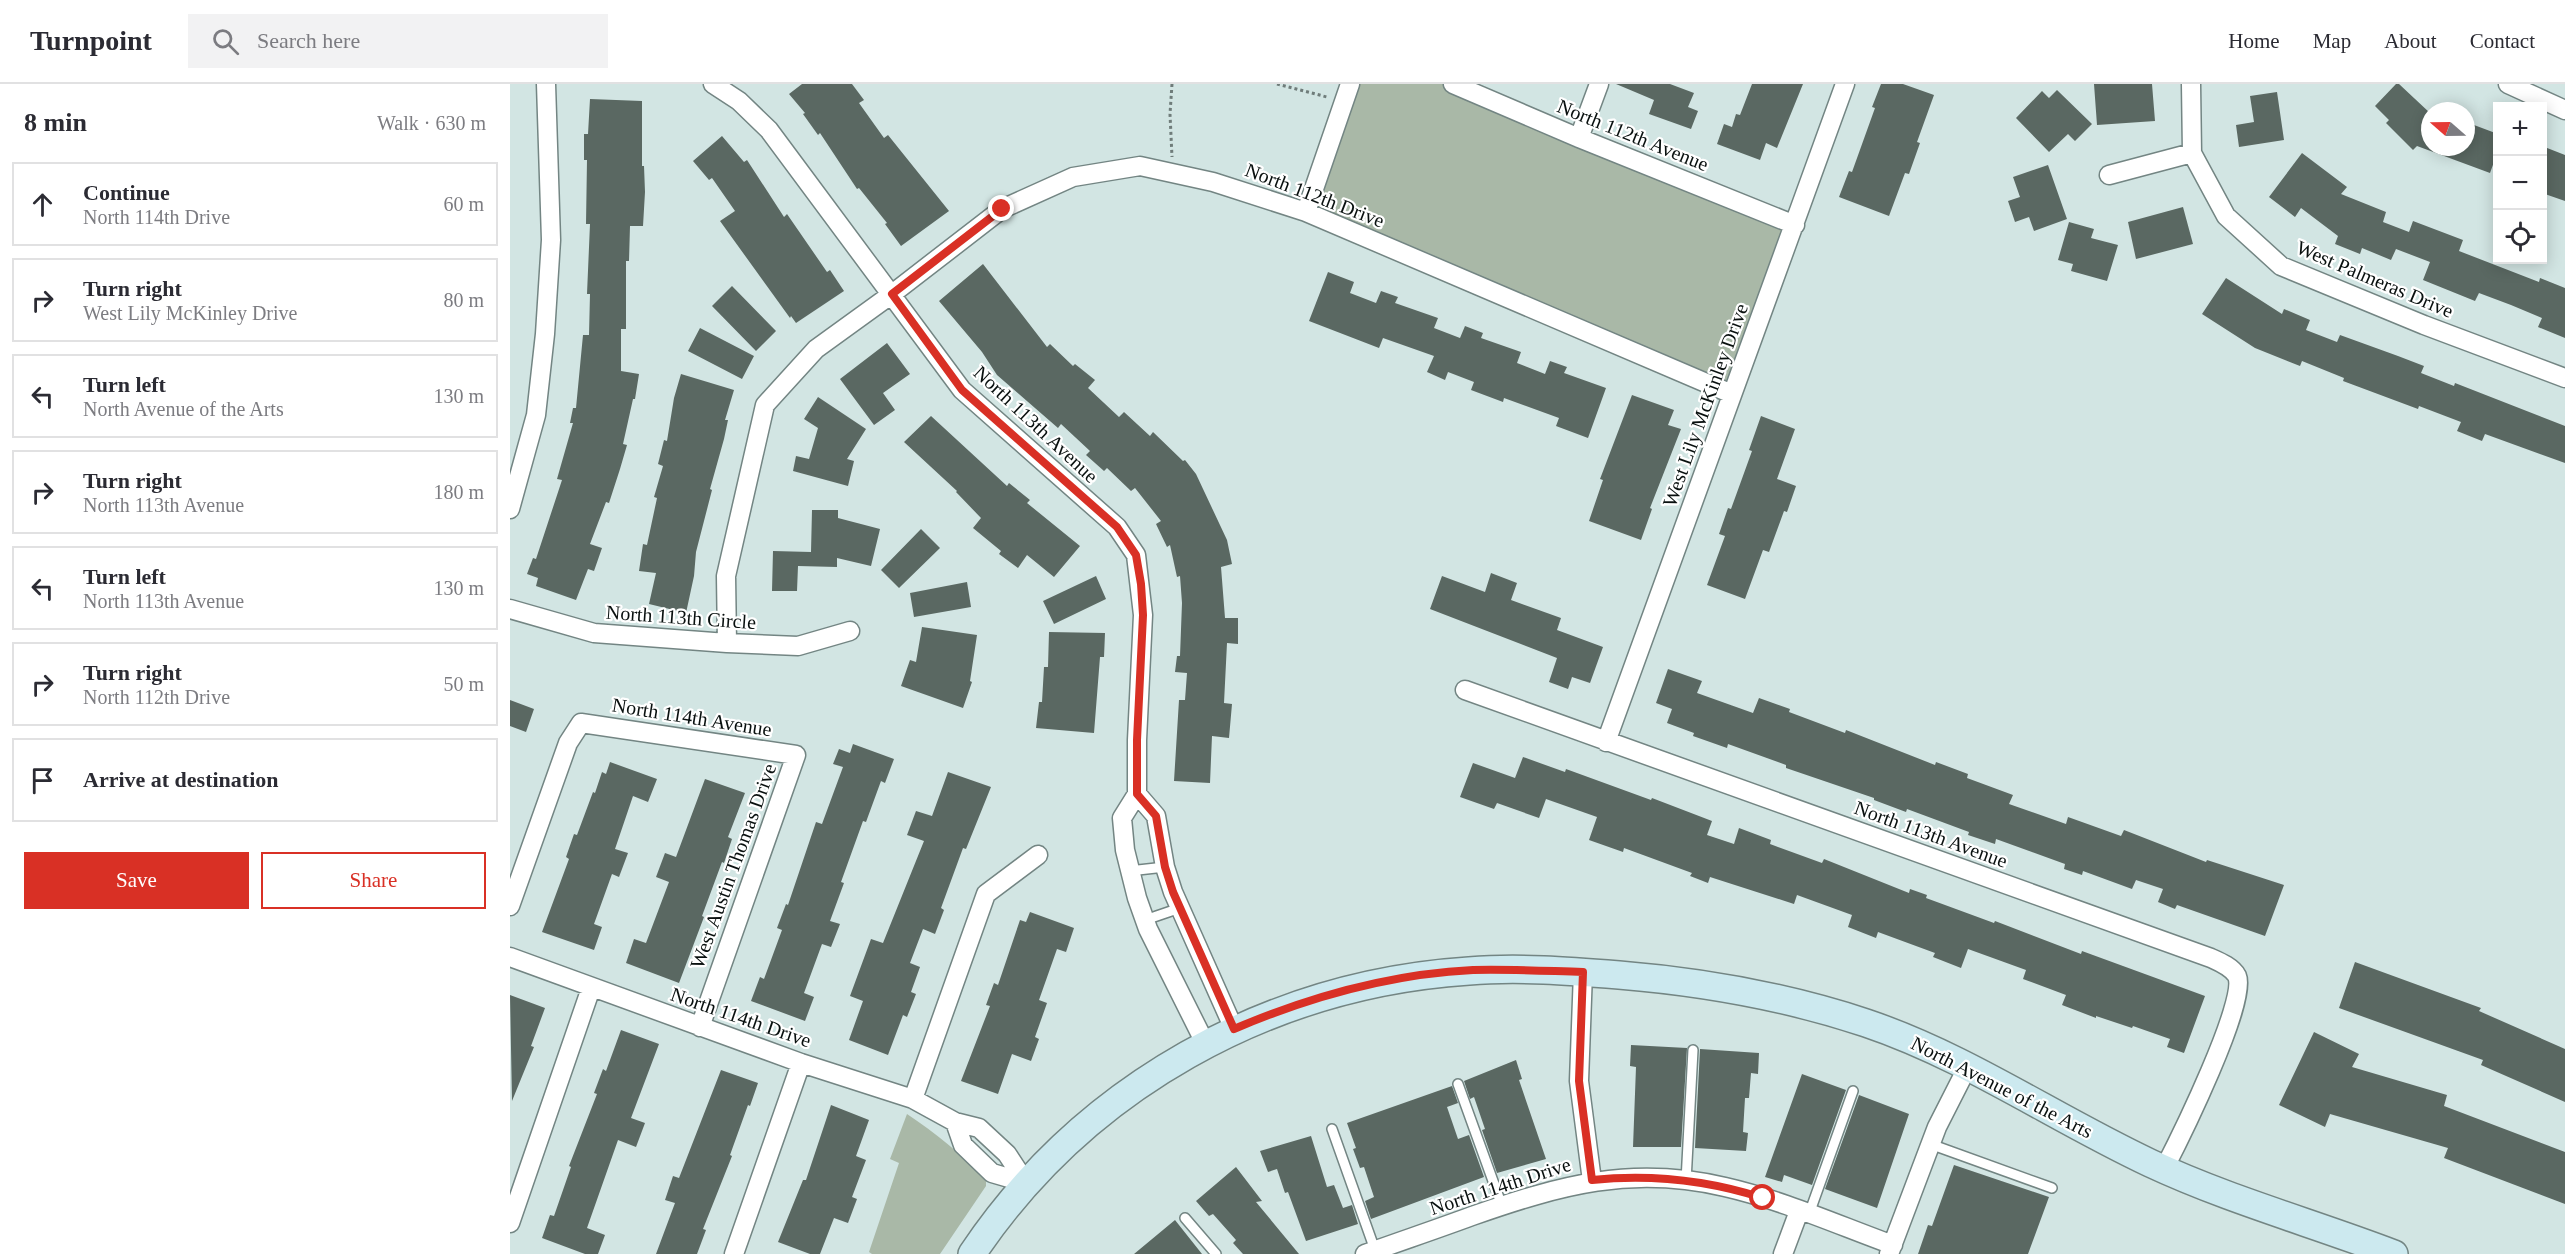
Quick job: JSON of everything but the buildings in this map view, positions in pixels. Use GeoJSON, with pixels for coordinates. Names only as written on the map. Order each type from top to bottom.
{"type":"FeatureCollection","features":[{"type":"Feature","properties":{"kind":"street"},"geometry":{"type":"LineString","coordinates":[[510,509],[536,416],[545,334],[551,240],[546,84]]}},
{"type":"Feature","properties":{"kind":"street","name":"North 113th Avenue"},"geometry":{"type":"LineString","coordinates":[[713,84],[739,101],[769,130],[962,390],[1117,527],[1136,555],[1143,615],[1137,740],[1137,794],[1122,818],[1129,871],[1145,920],[1205,1043]]}},
{"type":"Feature","properties":{"kind":"street","name":"North 112th Avenue"},"geometry":{"type":"LineString","coordinates":[[1454,84],[1579,138],[1796,225]]}},
{"type":"Feature","properties":{"kind":"street"},"geometry":{"type":"LineString","coordinates":[[1579,138],[1599,84]]}},
{"type":"Feature","properties":{"kind":"street","name":"West Lily McKinley Drive"},"geometry":{"type":"LineString","coordinates":[[1606,742],[1796,225],[1845,84]]}},
{"type":"Feature","properties":{"kind":"street"},"geometry":{"type":"LineString","coordinates":[[2109,175],[2192,153],[2191,84]]}},
{"type":"Feature","properties":{"kind":"street"},"geometry":{"type":"LineString","coordinates":[[2508,84],[2565,110]]}},
{"type":"Feature","properties":{"kind":"street"},"geometry":{"type":"LineString","coordinates":[[1305,212],[1347,92]]}},
{"type":"Feature","properties":{"kind":"street","name":"West Palmeras Drive"},"geometry":{"type":"LineString","coordinates":[[2192,153],[2226,216],[2282,266],[2424,325],[2565,378]]}},
{"type":"Feature","properties":{"kind":"street","name":"North 112th Drive"},"geometry":{"type":"LineString","coordinates":[[892,294],[1002,209],[1073,177],[1140,166],[1213,182],[1305,212],[1732,394]]}},
{"type":"Feature","properties":{"kind":"street"},"geometry":{"type":"LineString","coordinates":[[727,643],[726,576],[765,405],[816,349],[892,294]]}},
{"type":"Feature","properties":{"kind":"street","name":"North 113th Circle"},"geometry":{"type":"LineString","coordinates":[[510,609],[594,633],[727,643],[798,646],[850,631]]}},
{"type":"Feature","properties":{"kind":"street","name":"North 113th Avenue"},"geometry":{"type":"LineString","coordinates":[[1465,690],[2211,958],[2230,968],[2236,976],[2238,995],[2220,1046],[2164,1169]]}},
{"type":"Feature","properties":{"kind":"street","name":"North 114th Avenue"},"geometry":{"type":"LineString","coordinates":[[510,906],[568,743],[581,723],[796,755]]}},
{"type":"Feature","properties":{"kind":"street","name":"West Austin Thomas Drive"},"geometry":{"type":"LineString","coordinates":[[700,1027],[796,755]]}},
{"type":"Feature","properties":{"kind":"street"},"geometry":{"type":"LineString","coordinates":[[1137,794],[1156,816],[1165,867],[1180,908],[1234,1029]]}},
{"type":"Feature","properties":{"kind":"street"},"geometry":{"type":"LineString","coordinates":[[913,1099],[987,894],[1038,855]]}},
{"type":"Feature","properties":{"kind":"street","name":"North 114th Drive"},"geometry":{"type":"LineString","coordinates":[[510,957],[801,1063],[913,1099],[955,1122],[979,1128],[1007,1154],[1026,1183]]}},
{"type":"Feature","properties":{"kind":"street","name":"North Avenue of the Arts"},"geometry":{"type":"LineString","coordinates":[[972,1254],[1026,1183],[1064,1144],[1102,1111],[1147,1078],[1205,1043],[1234,1029],[1313,1000],[1404,978],[1471,970],[1583,972],[1700,984],[1784,999],[1871,1025],[1968,1066],[2164,1169],[2236,1198],[2394,1254]]}},
{"type":"Feature","properties":{"kind":"street"},"geometry":{"type":"LineString","coordinates":[[1583,972],[1579,1081],[1592,1180]]}},
{"type":"Feature","properties":{"kind":"street"},"geometry":{"type":"LineString","coordinates":[[510,1223],[591,988]]}},
{"type":"Feature","properties":{"kind":"street"},"geometry":{"type":"LineString","coordinates":[[734,1254],[801,1063]]}},
{"type":"Feature","properties":{"kind":"street"},"geometry":{"type":"LineString","coordinates":[[1891,1249],[1930,1144],[1968,1066]]}},
{"type":"Feature","properties":{"kind":"street","name":"North 114th Drive"},"geometry":{"type":"LineString","coordinates":[[1370,1252],[1549,1190],[1592,1180],[1629,1178],[1686,1180],[1744,1192],[1804,1212],[1891,1249]]}},
{"type":"Feature","properties":{"kind":"street"},"geometry":{"type":"LineString","coordinates":[[1784,1254],[1804,1212]]}},
{"type":"Feature","properties":{"kind":"lane"},"geometry":{"type":"LineString","coordinates":[[1129,871],[1165,867]]}},
{"type":"Feature","properties":{"kind":"lane"},"geometry":{"type":"LineString","coordinates":[[1145,920],[1180,908]]}},
{"type":"Feature","properties":{"kind":"lane"},"geometry":{"type":"LineString","coordinates":[[1686,1180],[1693,1050]]}},
{"type":"Feature","properties":{"kind":"lane"},"geometry":{"type":"LineString","coordinates":[[1458,1084],[1502,1206]]}},
{"type":"Feature","properties":{"kind":"lane"},"geometry":{"type":"LineString","coordinates":[[1804,1212],[1853,1091]]}},
{"type":"Feature","properties":{"kind":"lane"},"geometry":{"type":"LineString","coordinates":[[1332,1129],[1370,1252]]}},
{"type":"Feature","properties":{"kind":"lane"},"geometry":{"type":"LineString","coordinates":[[1930,1144],[2052,1188]]}},
{"type":"Feature","properties":{"kind":"lane"},"geometry":{"type":"LineString","coordinates":[[1185,1218],[1216,1254]]}},
{"type":"Feature","properties":{"kind":"path"},"geometry":{"type":"LineString","coordinates":[[1170,172],[1173,152],[1170,114],[1172,84]]}},
{"type":"Feature","properties":{"kind":"path"},"geometry":{"type":"LineString","coordinates":[[1277,84],[1347,92]]}},
{"type":"Feature","properties":{"kind":"green space"},"geometry":{"type":"Polygon","coordinates":[[[1350,84],[1453,84],[1795,225],[1732,394],[1306,212],[1350,84]]]}},
{"type":"Feature","properties":{"kind":"green space"},"geometry":{"type":"Polygon","coordinates":[[[907,1114],[959,1153],[986,1181],[986,1186],[940,1254],[872,1254],[869,1252],[899,1163],[890,1159],[907,1114]]]}},
{"type":"Feature","properties":{"kind":"route"},"geometry":{"type":"LineString","coordinates":[[1002,209],[892,294],[962,390],[1117,527],[1136,555],[1143,615],[1136,767],[1137,794],[1156,816],[1165,867],[1173,892],[1234,1029],[1336,993],[1404,978],[1471,970],[1583,972],[1579,1081],[1592,1180],[1650,1178],[1686,1180],[1724,1186],[1763,1198]]}}]}
